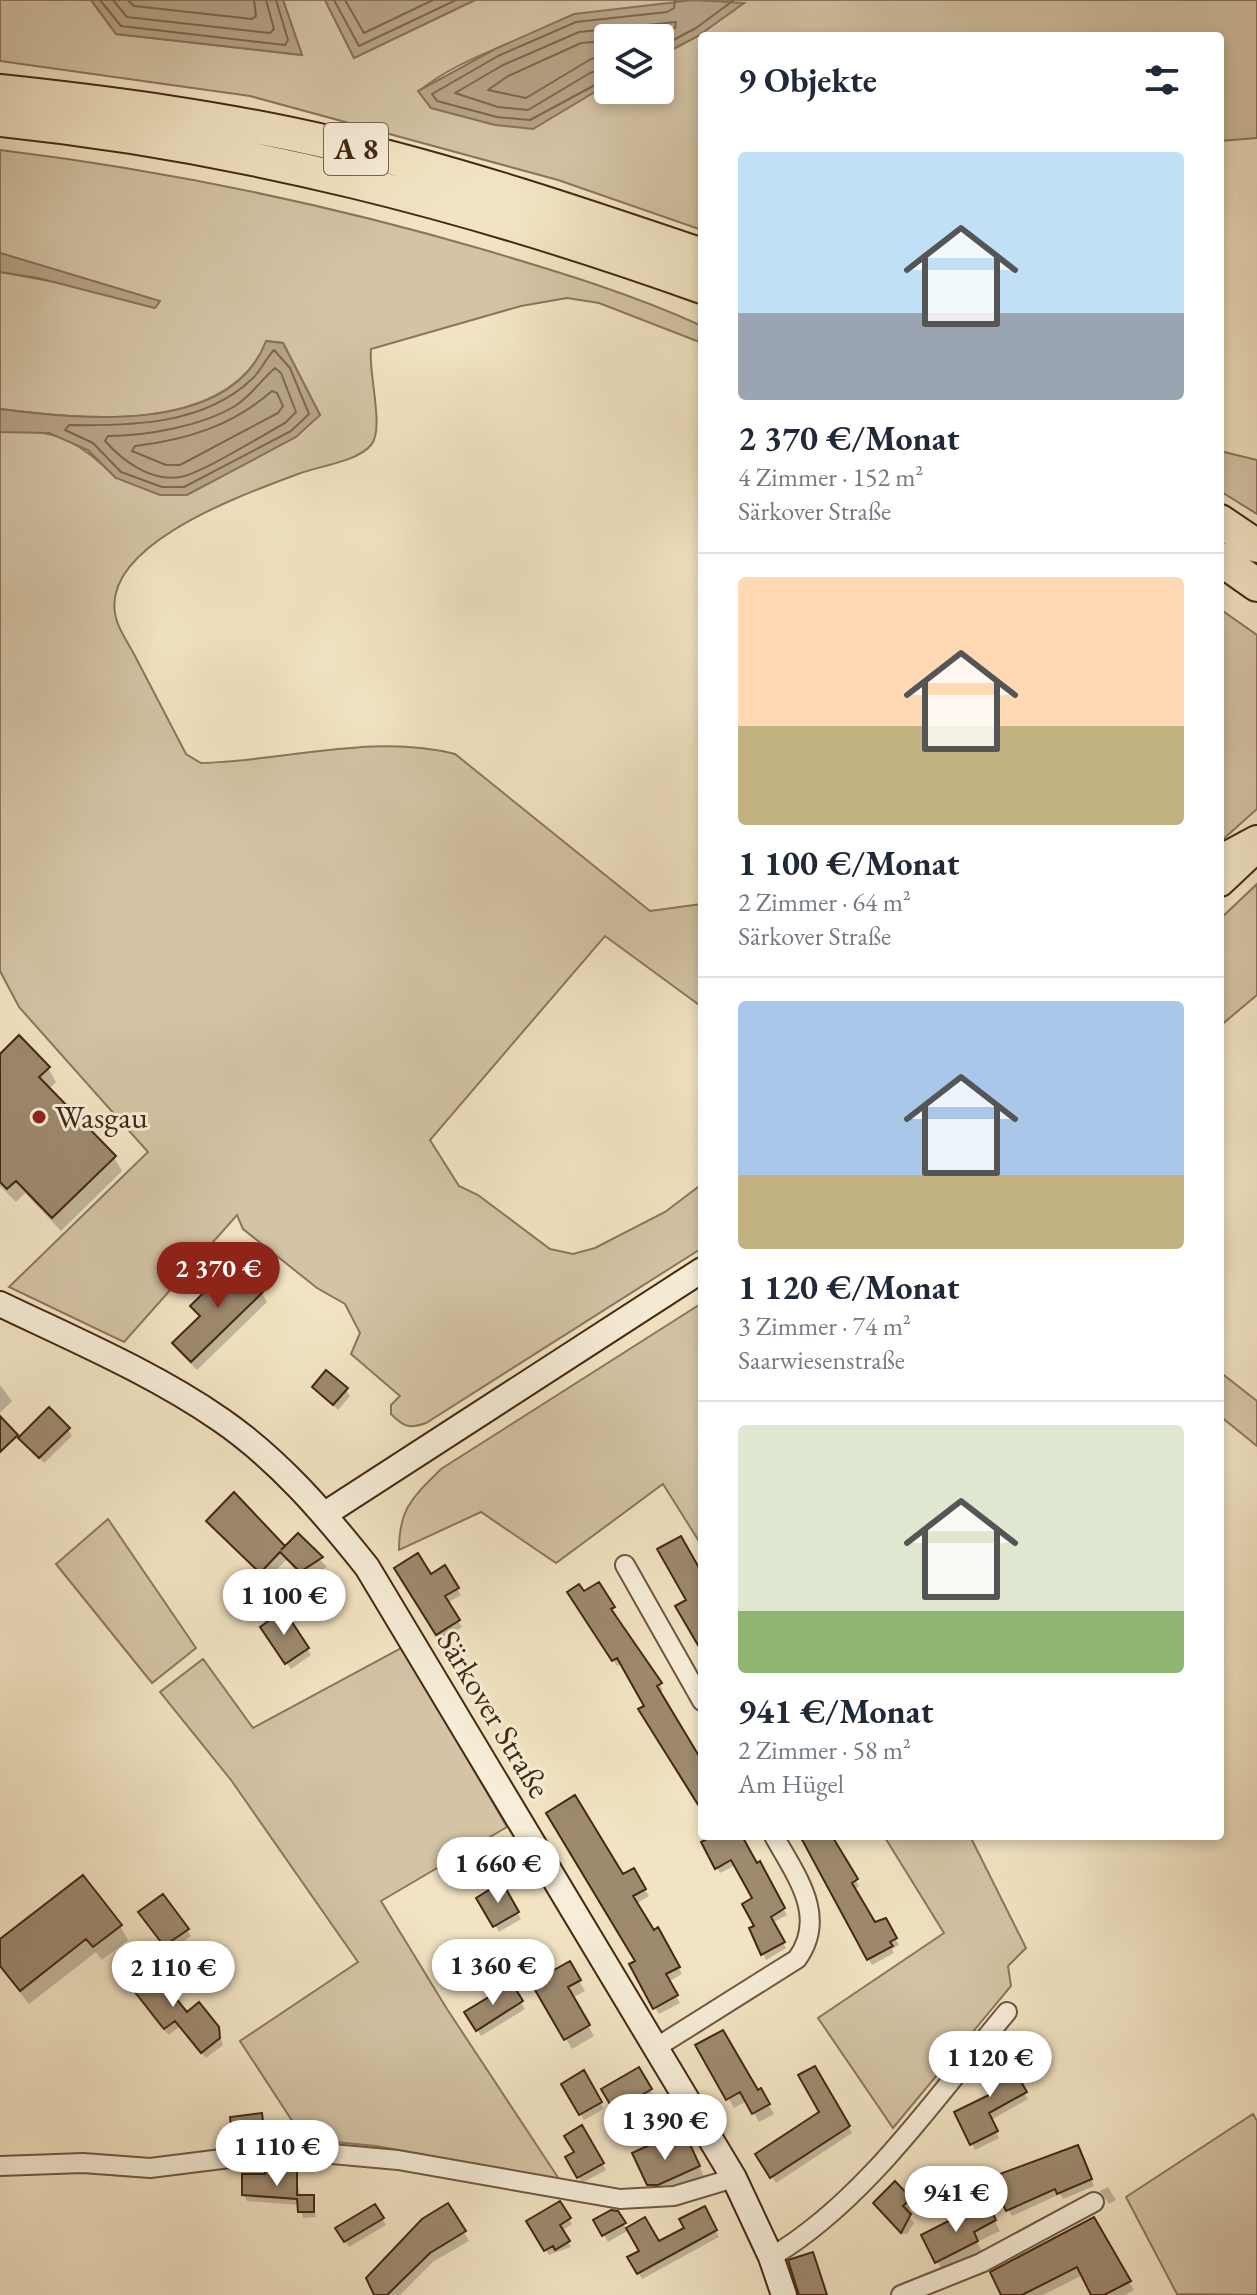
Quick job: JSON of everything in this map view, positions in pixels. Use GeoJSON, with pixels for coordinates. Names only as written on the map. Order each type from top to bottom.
{"type":"FeatureCollection","features":[{"type":"Feature","properties":{"kind":"highway","name":"A 8"},"geometry":{"type":"LineString","coordinates":[[0,91],[114,103],[333,143],[580,213],[698,254]]}},
{"type":"Feature","properties":{"kind":"highway","name":"A 8"},"geometry":{"type":"LineString","coordinates":[[0,120],[116,132],[329,173],[425,197],[698,286]]}},
{"type":"Feature","properties":{"kind":"highway"},"geometry":{"type":"LineString","coordinates":[[660,272],[698,296]]}},
{"type":"Feature","properties":{"kind":"highway"},"geometry":{"type":"LineString","coordinates":[[1224,524],[1257,546]]}},
{"type":"Feature","properties":{"kind":"highway"},"geometry":{"type":"LineString","coordinates":[[1224,562],[1257,585]]}},
{"type":"Feature","properties":{"kind":"highway"},"geometry":{"type":"LineString","coordinates":[[1224,860],[1257,844]]}},
{"type":"Feature","properties":{"kind":"main road"},"geometry":{"type":"LineString","coordinates":[[1224,878],[1257,844]]}},
{"type":"Feature","properties":{"kind":"main road"},"geometry":{"type":"LineString","coordinates":[[325,1514],[698,1273]]}},
{"type":"Feature","properties":{"kind":"main road","name":"Särkover Straße"},"geometry":{"type":"LineString","coordinates":[[0,1304],[152,1377],[203,1408],[256,1447],[325,1514],[367,1567],[734,2178],[771,2257],[784,2295]]}},
{"type":"Feature","properties":{"kind":"street"},"geometry":{"type":"LineString","coordinates":[[625,1565],[698,1694]]}},
{"type":"Feature","properties":{"kind":"street"},"geometry":{"type":"LineString","coordinates":[[657,2047],[797,1959],[804,1949],[810,1935],[809,1905],[776,1840]]}},
{"type":"Feature","properties":{"kind":"street"},"geometry":{"type":"LineString","coordinates":[[771,2257],[801,2239],[856,2191],[1007,2012]]}},
{"type":"Feature","properties":{"kind":"street"},"geometry":{"type":"LineString","coordinates":[[0,2166],[83,2163],[150,2168],[254,2155],[321,2153],[398,2160],[620,2199],[645,2200],[700,2190],[734,2178]]}},
{"type":"Feature","properties":{"kind":"street"},"geometry":{"type":"LineString","coordinates":[[901,2295],[981,2263],[1094,2202]]}},
{"type":"Feature","properties":{"kind":"shaded area"},"geometry":{"type":"Polygon","coordinates":[[[0,0],[91,0],[116,34],[302,55],[283,0],[325,0],[354,58],[475,0],[694,0],[550,30],[477,57],[419,91],[431,108],[594,90],[594,104],[674,104],[674,49],[698,36],[698,229],[558,180],[250,96],[0,61],[0,0]]]}},
{"type":"Feature","properties":{"kind":"shaded area"},"geometry":{"type":"Polygon","coordinates":[[[694,0],[1257,0],[1257,138],[1224,141],[1224,32],[704,32],[742,4],[694,0]]]}},
{"type":"Feature","properties":{"kind":"shaded area"},"geometry":{"type":"Polygon","coordinates":[[[0,150],[184,178],[366,218],[568,275],[698,324],[698,341],[599,303],[567,298],[521,306],[371,349],[376,427],[375,437],[365,451],[245,495],[180,526],[151,546],[129,568],[116,592],[116,618],[122,633],[186,754],[201,763],[361,747],[424,748],[455,754],[650,911],[698,905],[698,1004],[605,936],[430,1140],[459,1186],[478,1195],[550,1249],[573,1254],[595,1248],[665,1212],[698,1187],[698,1251],[426,1423],[407,1426],[391,1414],[391,1405],[400,1396],[351,1354],[360,1333],[345,1304],[317,1288],[243,1229],[237,1215],[124,1342],[9,1287],[148,1152],[19,1007],[0,971],[0,432],[36,432],[65,439],[90,454],[116,478],[320,415],[283,343],[267,341],[247,372],[220,393],[187,407],[110,417],[0,409],[0,272],[159,301],[0,253],[0,150]]]}},
{"type":"Feature","properties":{"kind":"shaded area"},"geometry":{"type":"Polygon","coordinates":[[[1224,452],[1257,460],[1257,514],[1224,493],[1224,452]]]}},
{"type":"Feature","properties":{"kind":"shaded area"},"geometry":{"type":"Polygon","coordinates":[[[1224,612],[1257,635],[1257,809],[1224,838],[1224,612]]]}},
{"type":"Feature","properties":{"kind":"shaded area"},"geometry":{"type":"Polygon","coordinates":[[[1257,884],[1257,995],[1224,1023],[1224,915],[1257,884]]]}},
{"type":"Feature","properties":{"kind":"shaded area"},"geometry":{"type":"Polygon","coordinates":[[[698,1306],[698,1540],[663,1484],[556,1563],[481,1512],[399,1550],[405,1513],[441,1469],[698,1306]]]}},
{"type":"Feature","properties":{"kind":"shaded area"},"geometry":{"type":"Polygon","coordinates":[[[1224,1375],[1257,1401],[1257,1446],[1224,1419],[1224,1375]]]}},
{"type":"Feature","properties":{"kind":"shaded area"},"geometry":{"type":"Polygon","coordinates":[[[108,1519],[196,1648],[152,1683],[56,1564],[108,1519]]]}},
{"type":"Feature","properties":{"kind":"shaded area"},"geometry":{"type":"Polygon","coordinates":[[[403,1647],[507,1827],[381,1901],[447,2009],[559,2179],[376,2146],[304,2139],[240,2041],[358,1962],[231,1780],[160,1692],[203,1659],[253,1728],[403,1647]]]}},
{"type":"Feature","properties":{"kind":"shaded area"},"geometry":{"type":"Polygon","coordinates":[[[886,1840],[972,1840],[1026,1948],[1008,1966],[1011,1986],[893,2128],[818,2018],[944,1933],[886,1840]]]}},
{"type":"Feature","properties":{"kind":"shaded area"},"geometry":{"type":"Polygon","coordinates":[[[1253,2114],[1257,2121],[1257,2295],[1177,2294],[1126,2197],[1253,2114]]]}},
{"type":"Feature","properties":{"kind":"water"},"geometry":{"type":"Polygon","coordinates":[[[91,0],[283,0],[302,55],[116,34],[91,0]]]}},
{"type":"Feature","properties":{"kind":"water"},"geometry":{"type":"Polygon","coordinates":[[[325,0],[475,0],[354,58],[325,0]]]}},
{"type":"Feature","properties":{"kind":"water"},"geometry":{"type":"Polygon","coordinates":[[[694,0],[744,3],[704,32],[698,32],[698,36],[674,49],[674,24],[594,24],[594,92],[533,129],[495,125],[431,108],[418,91],[495,49],[574,14],[694,0]]]}},
{"type":"Feature","properties":{"kind":"water"},"geometry":{"type":"Polygon","coordinates":[[[0,253],[160,301],[155,308],[38,278],[0,272],[0,253]]]}},
{"type":"Feature","properties":{"kind":"water"},"geometry":{"type":"Polygon","coordinates":[[[266,341],[283,343],[320,415],[296,437],[187,495],[160,495],[116,478],[88,450],[49,433],[0,432],[0,409],[110,417],[187,407],[220,393],[248,372],[266,341]]]}},
{"type":"Feature","properties":{"kind":"building","name":"Wasgau"},"geometry":{"type":"Polygon","coordinates":[[[19,1035],[50,1067],[39,1077],[116,1156],[52,1218],[16,1181],[7,1189],[0,1182],[0,1054],[19,1035]]]}},
{"type":"Feature","properties":{"kind":"building"},"geometry":{"type":"Polygon","coordinates":[[[235,1262],[263,1292],[191,1362],[172,1343],[200,1316],[190,1306],[235,1262]]]}},
{"type":"Feature","properties":{"kind":"building"},"geometry":{"type":"Polygon","coordinates":[[[326,1370],[348,1388],[333,1405],[312,1387],[326,1370]]]}},
{"type":"Feature","properties":{"kind":"building"},"geometry":{"type":"Polygon","coordinates":[[[49,1407],[70,1428],[39,1458],[18,1438],[49,1407]]]}},
{"type":"Feature","properties":{"kind":"building"},"geometry":{"type":"Polygon","coordinates":[[[0,1416],[18,1435],[0,1452],[0,1416]]]}},
{"type":"Feature","properties":{"kind":"building"},"geometry":{"type":"Polygon","coordinates":[[[234,1492],[285,1546],[298,1533],[323,1557],[300,1572],[280,1552],[260,1573],[206,1521],[234,1492]]]}},
{"type":"Feature","properties":{"kind":"building"},"geometry":{"type":"Polygon","coordinates":[[[681,1536],[698,1566],[698,1645],[675,1606],[686,1600],[657,1549],[681,1536]]]}},
{"type":"Feature","properties":{"kind":"building"},"geometry":{"type":"Polygon","coordinates":[[[418,1553],[431,1574],[445,1565],[459,1588],[445,1596],[460,1620],[436,1635],[394,1568],[418,1553]]]}},
{"type":"Feature","properties":{"kind":"building"},"geometry":{"type":"Polygon","coordinates":[[[599,1582],[615,1607],[611,1609],[662,1683],[657,1686],[698,1754],[698,1805],[638,1709],[644,1706],[617,1658],[612,1661],[567,1592],[579,1584],[584,1591],[599,1582]]]}},
{"type":"Feature","properties":{"kind":"building"},"geometry":{"type":"Polygon","coordinates":[[[284,1610],[309,1648],[285,1664],[260,1627],[284,1610]]]}},
{"type":"Feature","properties":{"kind":"building"},"geometry":{"type":"Polygon","coordinates":[[[575,1795],[623,1874],[634,1868],[646,1889],[633,1896],[654,1930],[658,1927],[680,1967],[666,1974],[678,1995],[653,2009],[629,1964],[635,1961],[546,1813],[575,1795]]]}},
{"type":"Feature","properties":{"kind":"building"},"geometry":{"type":"Polygon","coordinates":[[[744,1840],[757,1863],[760,1861],[785,1908],[771,1917],[785,1942],[761,1955],[749,1928],[754,1926],[742,1904],[752,1898],[731,1860],[715,1869],[701,1842],[744,1840]]]}},
{"type":"Feature","properties":{"kind":"building"},"geometry":{"type":"Polygon","coordinates":[[[802,1840],[834,1840],[858,1879],[852,1883],[875,1922],[886,1918],[897,1938],[890,1942],[893,1946],[867,1960],[802,1840]]]}},
{"type":"Feature","properties":{"kind":"building"},"geometry":{"type":"Polygon","coordinates":[[[83,1875],[122,1925],[93,1947],[86,1939],[20,1991],[0,1966],[0,1939],[83,1875]]]}},
{"type":"Feature","properties":{"kind":"building"},"geometry":{"type":"Polygon","coordinates":[[[502,1882],[519,1912],[493,1927],[476,1898],[502,1882]]]}},
{"type":"Feature","properties":{"kind":"building"},"geometry":{"type":"Polygon","coordinates":[[[163,1894],[189,1929],[164,1946],[138,1912],[163,1894]]]}},
{"type":"Feature","properties":{"kind":"building"},"geometry":{"type":"Polygon","coordinates":[[[570,1961],[581,1980],[568,1987],[590,2025],[564,2040],[531,1983],[570,1961]]]}},
{"type":"Feature","properties":{"kind":"building"},"geometry":{"type":"Polygon","coordinates":[[[141,1963],[157,1983],[161,1980],[187,2012],[199,2002],[219,2027],[220,2038],[201,2053],[175,2021],[164,2029],[123,1977],[141,1963]]]}},
{"type":"Feature","properties":{"kind":"building"},"geometry":{"type":"Polygon","coordinates":[[[512,1983],[523,2001],[476,2031],[464,2012],[512,1983]]]}},
{"type":"Feature","properties":{"kind":"building"},"geometry":{"type":"Polygon","coordinates":[[[723,2030],[758,2090],[761,2088],[770,2104],[752,2114],[740,2092],[726,2100],[695,2045],[723,2030]]]}},
{"type":"Feature","properties":{"kind":"building"},"geometry":{"type":"Polygon","coordinates":[[[1004,2052],[1027,2092],[989,2113],[998,2131],[970,2145],[954,2112],[991,2094],[977,2068],[1004,2052]]]}},
{"type":"Feature","properties":{"kind":"building"},"geometry":{"type":"Polygon","coordinates":[[[815,2066],[850,2126],[770,2178],[755,2154],[819,2112],[798,2075],[815,2066]]]}},
{"type":"Feature","properties":{"kind":"building"},"geometry":{"type":"Polygon","coordinates":[[[639,2067],[652,2089],[614,2111],[601,2089],[639,2067]]]}},
{"type":"Feature","properties":{"kind":"building"},"geometry":{"type":"Polygon","coordinates":[[[584,2070],[602,2102],[579,2115],[561,2084],[584,2070]]]}},
{"type":"Feature","properties":{"kind":"building"},"geometry":{"type":"Polygon","coordinates":[[[262,2113],[265,2139],[233,2142],[230,2117],[262,2113]]]}},
{"type":"Feature","properties":{"kind":"building"},"geometry":{"type":"Polygon","coordinates":[[[582,2125],[604,2163],[577,2178],[565,2157],[574,2152],[564,2136],[582,2125]]]}},
{"type":"Feature","properties":{"kind":"building"},"geometry":{"type":"Polygon","coordinates":[[[688,2140],[700,2166],[658,2185],[647,2185],[632,2153],[658,2141],[663,2151],[688,2140]]]}},
{"type":"Feature","properties":{"kind":"building"},"geometry":{"type":"Polygon","coordinates":[[[1078,2145],[1092,2179],[1057,2194],[1055,2189],[1006,2211],[996,2188],[1002,2186],[997,2175],[1078,2145]]]}},
{"type":"Feature","properties":{"kind":"building"},"geometry":{"type":"Polygon","coordinates":[[[265,2170],[297,2170],[297,2195],[314,2195],[314,2212],[298,2212],[297,2199],[242,2195],[242,2174],[265,2174],[265,2170]]]}},
{"type":"Feature","properties":{"kind":"building"},"geometry":{"type":"Polygon","coordinates":[[[895,2181],[911,2198],[903,2206],[911,2214],[901,2233],[873,2203],[895,2181]]]}},
{"type":"Feature","properties":{"kind":"building"},"geometry":{"type":"Polygon","coordinates":[[[560,2201],[571,2218],[560,2225],[570,2241],[555,2250],[553,2246],[544,2251],[526,2221],[560,2201]]]}},
{"type":"Feature","properties":{"kind":"building"},"geometry":{"type":"Polygon","coordinates":[[[448,2203],[466,2231],[430,2253],[387,2295],[374,2295],[366,2278],[422,2219],[448,2203]]]}},
{"type":"Feature","properties":{"kind":"building"},"geometry":{"type":"Polygon","coordinates":[[[375,2204],[384,2218],[344,2242],[335,2228],[375,2204]]]}},
{"type":"Feature","properties":{"kind":"building"},"geometry":{"type":"Polygon","coordinates":[[[705,2206],[717,2230],[637,2274],[627,2257],[639,2251],[626,2228],[645,2217],[659,2241],[684,2228],[679,2219],[705,2206]]]}},
{"type":"Feature","properties":{"kind":"building"},"geometry":{"type":"Polygon","coordinates":[[[989,2206],[996,2220],[974,2232],[978,2241],[935,2263],[921,2235],[964,2213],[966,2217],[989,2206]]]}},
{"type":"Feature","properties":{"kind":"building"},"geometry":{"type":"Polygon","coordinates":[[[611,2210],[618,2211],[626,2223],[602,2236],[593,2220],[611,2210]]]}},
{"type":"Feature","properties":{"kind":"building"},"geometry":{"type":"Polygon","coordinates":[[[1094,2217],[1131,2281],[1104,2295],[1091,2295],[1077,2267],[1022,2295],[1001,2295],[990,2272],[1094,2217]]]}},
{"type":"Feature","properties":{"kind":"building"},"geometry":{"type":"Polygon","coordinates":[[[813,2252],[827,2295],[799,2295],[788,2260],[813,2252]]]}},
{"type":"Feature","properties":{"kind":"place","name":"Wasgau"},"geometry":{"type":"Point","coordinates":[39,1117]}}]}
